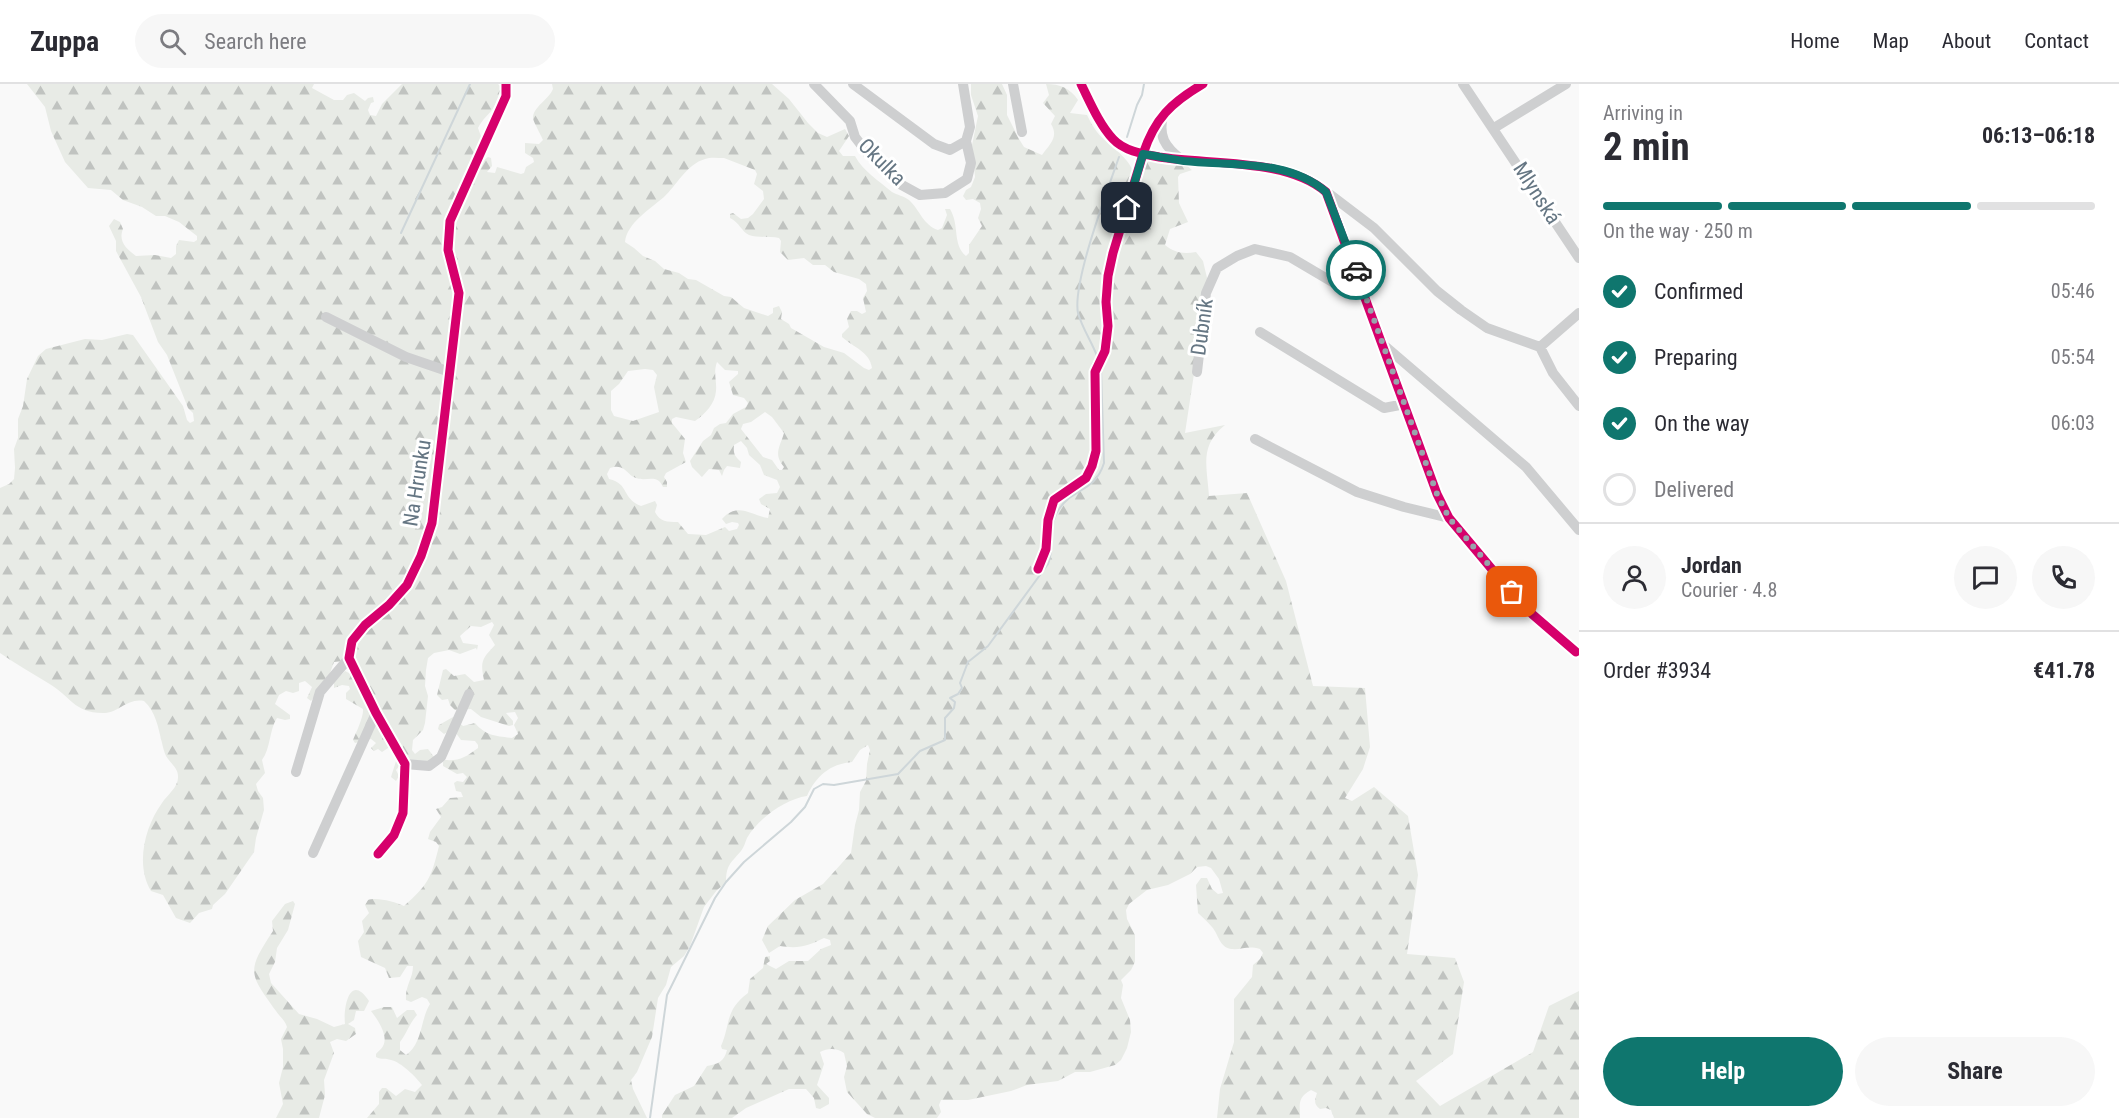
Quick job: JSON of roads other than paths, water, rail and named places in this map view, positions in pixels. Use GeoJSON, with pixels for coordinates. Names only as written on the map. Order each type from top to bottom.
{"type":"FeatureCollection","features":[{"type":"Feature","properties":{"kind":"street","name":"Na Hrunku"},"geometry":{"type":"LineString","coordinates":[[350,658],[352,641],[406,585],[421,556],[432,523],[459,293],[448,250],[450,221],[506,96],[506,84]]}},
{"type":"Feature","properties":{"kind":"street","name":"Okulka"},"geometry":{"type":"LineString","coordinates":[[853,84],[934,144],[950,150],[966,141]]}},
{"type":"Feature","properties":{"kind":"street","name":"Okulka"},"geometry":{"type":"LineString","coordinates":[[817,85],[850,121],[855,137],[869,155],[900,184],[920,195],[945,194],[967,179],[971,163],[966,141],[970,127],[963,84]]}},
{"type":"Feature","properties":{"kind":"street"},"geometry":{"type":"LineString","coordinates":[[1013,84],[1022,132]]}},
{"type":"Feature","properties":{"kind":"street"},"geometry":{"type":"LineString","coordinates":[[1080,84],[1116,141],[1127,149],[1183,161],[1266,167],[1295,174],[1317,183],[1374,228],[1437,291],[1461,310],[1487,328],[1540,347],[1554,373],[1579,406]]}},
{"type":"Feature","properties":{"kind":"street"},"geometry":{"type":"LineString","coordinates":[[1038,569],[1046,549],[1048,520],[1054,500],[1086,478],[1096,451],[1095,372],[1104,357],[1108,326],[1106,302],[1108,276],[1148,138],[1164,112],[1203,84]]}},
{"type":"Feature","properties":{"kind":"street","name":"Mlynská"},"geometry":{"type":"LineString","coordinates":[[1463,84],[1579,258]]}},
{"type":"Feature","properties":{"kind":"street"},"geometry":{"type":"LineString","coordinates":[[1494,128],[1566,84]]}},
{"type":"Feature","properties":{"kind":"street"},"geometry":{"type":"LineString","coordinates":[[1164,112],[1161,124],[1162,138],[1170,151],[1183,161]]}},
{"type":"Feature","properties":{"kind":"street"},"geometry":{"type":"LineString","coordinates":[[1326,192],[1437,494],[1449,518],[1532,614],[1576,652]]}},
{"type":"Feature","properties":{"kind":"street"},"geometry":{"type":"LineString","coordinates":[[1338,221],[1352,210]]}},
{"type":"Feature","properties":{"kind":"street","name":"Dubník"},"geometry":{"type":"LineString","coordinates":[[1197,372],[1206,293],[1217,268],[1237,256],[1255,249],[1290,257],[1351,294],[1364,293]]}},
{"type":"Feature","properties":{"kind":"street"},"geometry":{"type":"LineString","coordinates":[[1540,347],[1579,313]]}},
{"type":"Feature","properties":{"kind":"street"},"geometry":{"type":"LineString","coordinates":[[326,317],[406,357],[450,372]]}},
{"type":"Feature","properties":{"kind":"street"},"geometry":{"type":"LineString","coordinates":[[1260,332],[1384,408],[1405,404]]}},
{"type":"Feature","properties":{"kind":"street"},"geometry":{"type":"LineString","coordinates":[[1383,345],[1526,467],[1579,530]]}},
{"type":"Feature","properties":{"kind":"street"},"geometry":{"type":"LineString","coordinates":[[1256,439],[1357,492],[1449,518]]}},
{"type":"Feature","properties":{"kind":"street"},"geometry":{"type":"LineString","coordinates":[[1424,512],[1435,506],[1437,494]]}},
{"type":"Feature","properties":{"kind":"street"},"geometry":{"type":"LineString","coordinates":[[296,772],[320,692],[350,658],[376,713],[405,764],[403,813],[394,835],[378,854]]}},
{"type":"Feature","properties":{"kind":"street"},"geometry":{"type":"LineString","coordinates":[[405,764],[429,766],[441,757],[469,694]]}},
{"type":"Feature","properties":{"kind":"street"},"geometry":{"type":"LineString","coordinates":[[313,853],[376,713]]}},
{"type":"Feature","properties":{"kind":"waterway"},"geometry":{"type":"LineString","coordinates":[[401,233],[470,84]]}},
{"type":"Feature","properties":{"kind":"waterway"},"geometry":{"type":"LineString","coordinates":[[1127,137],[1144,84]]}},
{"type":"Feature","properties":{"kind":"waterway"},"geometry":{"type":"LineString","coordinates":[[1097,356],[1078,313],[1080,280],[1092,236],[1119,157]]}},
{"type":"Feature","properties":{"kind":"waterway"},"geometry":{"type":"LineString","coordinates":[[650,1118],[667,995],[715,898],[744,862],[805,807],[814,789],[823,784],[834,785],[898,774],[920,751],[945,740],[945,718],[954,708],[955,702],[950,698],[958,694],[962,688],[960,683],[968,662],[988,646],[1048,564],[1054,522],[1059,509],[1095,479],[1104,463],[1101,370]]}}]}
